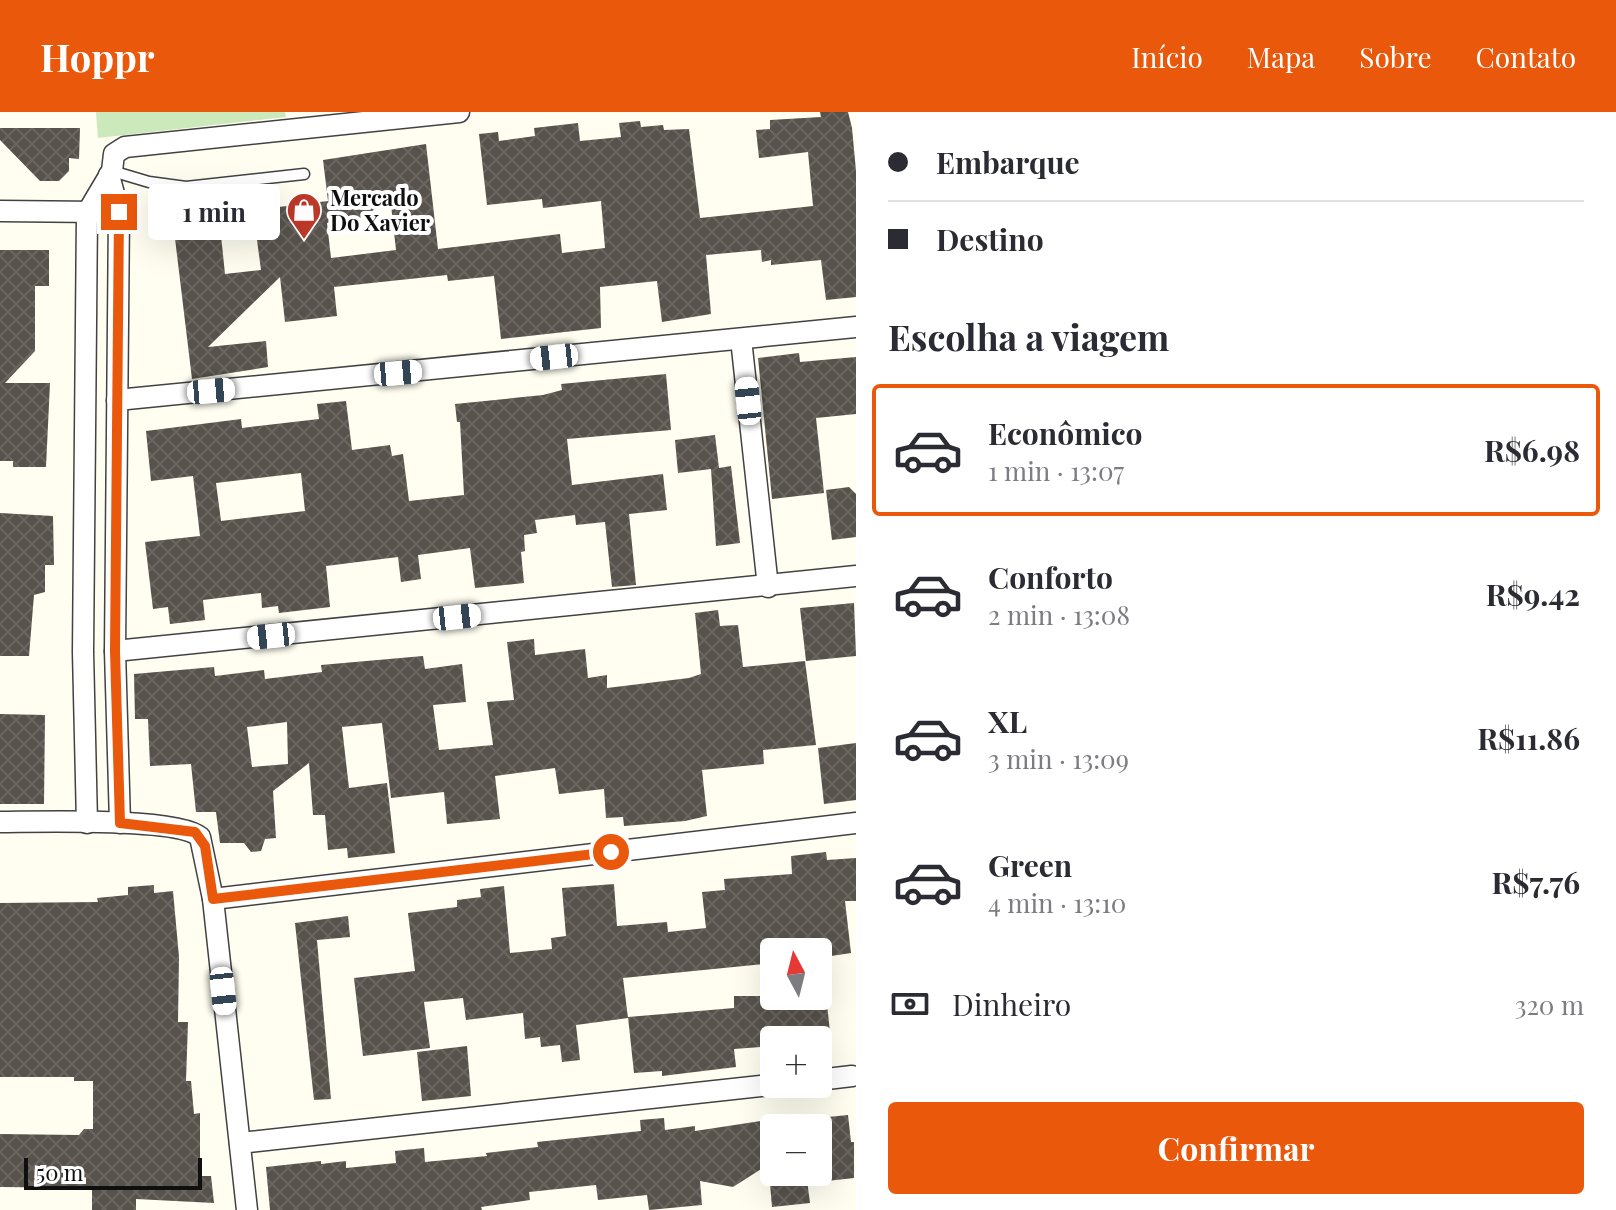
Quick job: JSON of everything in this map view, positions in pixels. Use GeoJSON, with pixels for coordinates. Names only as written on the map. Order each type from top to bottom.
{"type":"FeatureCollection","features":[{"type":"Feature","properties":{"kind":"street"},"geometry":{"type":"LineString","coordinates":[[87,823],[84,555],[87,213],[110,173],[114,154],[121,148],[459,112]]}},
{"type":"Feature","properties":{"kind":"street"},"geometry":{"type":"LineString","coordinates":[[110,173],[119,212],[115,651],[120,823]]}},
{"type":"Feature","properties":{"kind":"street"},"geometry":{"type":"LineString","coordinates":[[0,211],[119,212]]}},
{"type":"Feature","properties":{"kind":"street"},"geometry":{"type":"LineString","coordinates":[[117,400],[856,327]]}},
{"type":"Feature","properties":{"kind":"street"},"geometry":{"type":"LineString","coordinates":[[741,339],[768,587]]}},
{"type":"Feature","properties":{"kind":"street"},"geometry":{"type":"LineString","coordinates":[[84,555],[116,554]]}},
{"type":"Feature","properties":{"kind":"street"},"geometry":{"type":"LineString","coordinates":[[115,651],[856,576]]}},
{"type":"Feature","properties":{"kind":"street"},"geometry":{"type":"LineString","coordinates":[[0,822],[120,823],[195,832],[205,846],[247,1210]]}},
{"type":"Feature","properties":{"kind":"street"},"geometry":{"type":"LineString","coordinates":[[213,899],[856,823]]}},
{"type":"Feature","properties":{"kind":"street"},"geometry":{"type":"LineString","coordinates":[[832,1078],[852,1076]]}},
{"type":"Feature","properties":{"kind":"street"},"geometry":{"type":"LineString","coordinates":[[240,1143],[760,1086]]}},
{"type":"Feature","properties":{"kind":"lane"},"geometry":{"type":"LineString","coordinates":[[110,173],[186,187],[304,174]]}},
{"type":"Feature","properties":{"kind":"green space"},"geometry":{"type":"Polygon","coordinates":[[[96,112],[285,112],[286,117],[98,138],[96,112]]]}},
{"type":"Feature","properties":{"kind":"building"},"geometry":{"type":"Polygon","coordinates":[[[820,112],[848,112],[852,128],[856,171],[856,297],[826,300],[821,260],[771,265],[771,260],[762,262],[761,250],[706,255],[711,314],[662,322],[657,281],[600,287],[601,328],[501,339],[494,276],[448,281],[447,275],[334,287],[337,316],[285,322],[280,277],[208,347],[266,341],[268,367],[192,379],[173,222],[219,216],[225,274],[261,270],[253,210],[328,201],[323,160],[426,144],[438,249],[560,234],[562,253],[605,248],[601,201],[543,208],[542,199],[487,205],[479,134],[498,132],[499,141],[535,136],[534,128],[578,123],[580,141],[621,137],[619,123],[640,121],[641,127],[663,125],[664,130],[689,129],[700,218],[813,206],[808,152],[759,158],[756,130],[770,129],[770,120],[821,117],[820,112]],[[390,196],[365,217],[327,223],[331,258],[396,250],[390,196]]]}},
{"type":"Feature","properties":{"kind":"building"},"geometry":{"type":"Polygon","coordinates":[[[0,128],[80,128],[79,159],[69,158],[69,171],[59,181],[40,181],[0,140],[0,128]]]}},
{"type":"Feature","properties":{"kind":"building"},"geometry":{"type":"Polygon","coordinates":[[[0,250],[49,250],[49,286],[35,286],[35,351],[5,383],[50,383],[46,467],[13,467],[13,461],[0,461],[0,250]]]}},
{"type":"Feature","properties":{"kind":"building"},"geometry":{"type":"Polygon","coordinates":[[[799,353],[800,362],[856,357],[856,414],[816,418],[824,493],[772,499],[758,358],[799,353]]]}},
{"type":"Feature","properties":{"kind":"building"},"geometry":{"type":"Polygon","coordinates":[[[666,374],[671,430],[567,439],[572,485],[663,474],[667,510],[629,514],[636,585],[612,587],[605,522],[576,525],[575,515],[535,520],[537,533],[524,535],[525,551],[521,552],[524,583],[475,588],[470,548],[418,555],[421,579],[401,582],[398,557],[326,566],[330,607],[279,613],[278,606],[262,608],[261,593],[203,600],[205,620],[170,624],[168,607],[153,609],[145,542],[200,536],[193,476],[151,481],[146,431],[241,419],[242,428],[319,419],[317,404],[346,401],[352,450],[390,445],[392,456],[403,454],[409,501],[464,495],[460,422],[457,422],[455,404],[543,395],[562,390],[561,384],[666,374]],[[301,473],[216,483],[221,521],[305,511],[301,473]]]}},
{"type":"Feature","properties":{"kind":"building"},"geometry":{"type":"Polygon","coordinates":[[[715,435],[719,468],[731,466],[740,543],[716,546],[711,469],[678,473],[675,440],[715,435]]]}},
{"type":"Feature","properties":{"kind":"building"},"geometry":{"type":"Polygon","coordinates":[[[849,487],[856,494],[856,537],[832,540],[826,490],[849,487]]]}},
{"type":"Feature","properties":{"kind":"building"},"geometry":{"type":"Polygon","coordinates":[[[0,513],[53,516],[54,565],[45,565],[45,592],[34,595],[29,656],[0,656],[0,513]]]}},
{"type":"Feature","properties":{"kind":"building"},"geometry":{"type":"Polygon","coordinates":[[[854,603],[856,656],[806,661],[800,608],[854,603]]]}},
{"type":"Feature","properties":{"kind":"building"},"geometry":{"type":"Polygon","coordinates":[[[718,610],[720,626],[738,625],[743,667],[805,661],[816,745],[763,750],[764,764],[702,770],[707,816],[685,821],[624,826],[623,817],[606,818],[604,789],[559,794],[555,768],[495,776],[500,819],[447,824],[444,792],[391,798],[382,723],[342,727],[349,788],[387,783],[395,853],[348,858],[347,848],[328,850],[325,815],[313,815],[309,763],[273,791],[276,838],[265,839],[261,851],[251,852],[244,843],[220,843],[216,812],[196,812],[191,764],[150,766],[148,719],[135,719],[134,674],[214,667],[215,676],[264,670],[265,679],[322,672],[321,665],[423,656],[425,669],[462,664],[466,702],[433,705],[439,750],[493,745],[487,702],[514,700],[507,642],[534,639],[535,655],[585,649],[588,678],[607,675],[607,688],[689,678],[701,674],[695,613],[718,610]],[[287,722],[247,727],[252,767],[288,764],[287,722]]]}},
{"type":"Feature","properties":{"kind":"building"},"geometry":{"type":"Polygon","coordinates":[[[0,714],[45,715],[44,804],[0,804],[0,714]]]}},
{"type":"Feature","properties":{"kind":"building"},"geometry":{"type":"Polygon","coordinates":[[[856,743],[856,800],[824,804],[818,748],[856,743]]]}},
{"type":"Feature","properties":{"kind":"building"},"geometry":{"type":"Polygon","coordinates":[[[826,852],[827,860],[856,858],[856,901],[845,901],[851,953],[832,956],[832,938],[760,938],[760,964],[623,978],[628,1018],[576,1025],[580,1060],[562,1062],[560,1045],[541,1047],[540,1037],[525,1039],[523,1013],[466,1020],[463,998],[424,1002],[430,1048],[363,1056],[354,978],[415,971],[408,913],[457,907],[457,900],[481,897],[480,889],[504,886],[510,953],[552,949],[551,938],[566,936],[562,888],[614,884],[617,926],[667,922],[668,932],[706,928],[702,892],[725,890],[724,879],[792,874],[791,856],[826,852]]]}},
{"type":"Feature","properties":{"kind":"building"},"geometry":{"type":"Polygon","coordinates":[[[154,885],[154,893],[173,891],[179,957],[178,1022],[188,1022],[186,1081],[191,1081],[194,1114],[200,1113],[200,1176],[211,1176],[214,1203],[136,1199],[136,1210],[92,1210],[92,1188],[0,1187],[0,1134],[79,1135],[84,1129],[93,1129],[93,1081],[74,1081],[74,1077],[0,1077],[0,903],[98,902],[97,898],[128,895],[128,887],[154,885]]]}},
{"type":"Feature","properties":{"kind":"building"},"geometry":{"type":"Polygon","coordinates":[[[348,916],[350,937],[317,940],[331,1099],[314,1100],[295,923],[348,916]]]}},
{"type":"Feature","properties":{"kind":"building"},"geometry":{"type":"Polygon","coordinates":[[[734,996],[760,996],[760,1010],[828,1010],[829,1026],[760,1026],[760,1047],[734,1049],[736,1067],[662,1076],[662,1071],[634,1073],[628,1017],[734,1008],[734,996]]]}},
{"type":"Feature","properties":{"kind":"building"},"geometry":{"type":"Polygon","coordinates":[[[467,1046],[471,1096],[422,1101],[417,1052],[467,1046]]]}},
{"type":"Feature","properties":{"kind":"building"},"geometry":{"type":"Polygon","coordinates":[[[848,1115],[851,1142],[854,1142],[854,1178],[832,1180],[832,1117],[848,1115]]]}},
{"type":"Feature","properties":{"kind":"building"},"geometry":{"type":"Polygon","coordinates":[[[664,1118],[665,1130],[695,1126],[695,1131],[760,1121],[760,1170],[733,1187],[700,1181],[702,1205],[649,1210],[647,1195],[598,1200],[596,1185],[529,1192],[530,1200],[481,1207],[482,1210],[270,1210],[266,1167],[321,1161],[321,1164],[346,1161],[346,1168],[396,1163],[395,1151],[424,1148],[425,1162],[487,1156],[486,1153],[538,1147],[537,1142],[641,1131],[640,1120],[664,1118]]]}},
{"type":"Feature","properties":{"kind":"building"},"geometry":{"type":"Polygon","coordinates":[[[770,1186],[808,1186],[810,1203],[772,1207],[770,1186]]]}},
{"type":"Feature","properties":{"kind":"place","name":"Mercado Do Xavier"},"geometry":{"type":"Point","coordinates":[304,241]}},
{"type":"Feature","properties":{"kind":"route"},"geometry":{"type":"LineString","coordinates":[[119,212],[115,651],[120,823],[195,832],[205,846],[213,899],[611,852]]}}]}
